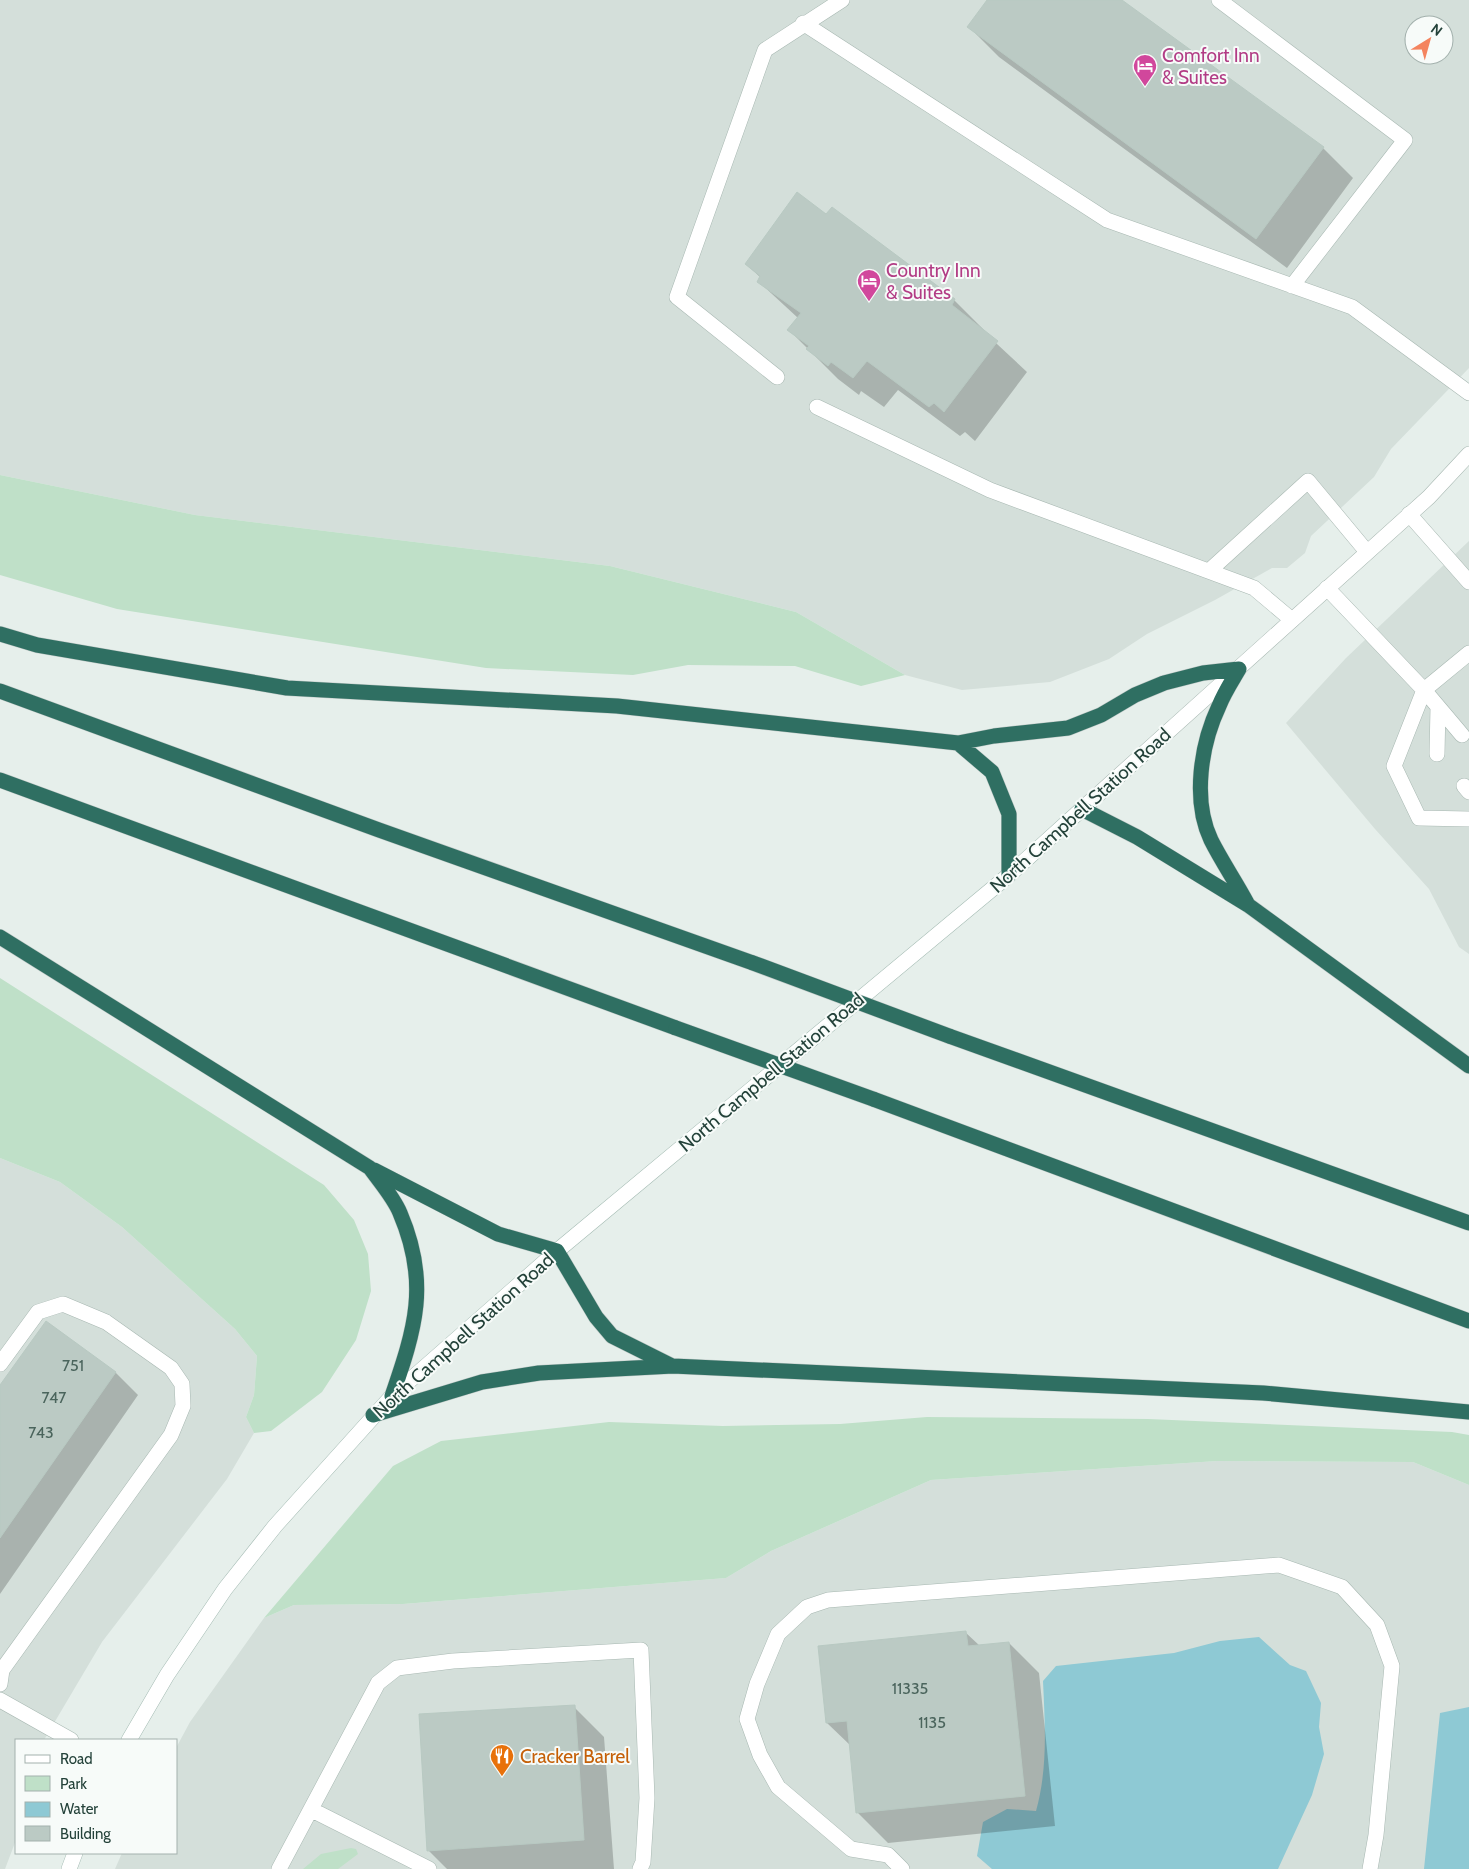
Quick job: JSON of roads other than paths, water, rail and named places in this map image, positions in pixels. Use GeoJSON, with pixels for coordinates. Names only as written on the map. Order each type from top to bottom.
{"type":"FeatureCollection","features":[{"type":"Feature","properties":{"kind":"highway"},"geometry":{"type":"LineString","coordinates":[[0,634],[37,645],[287,688],[617,706],[958,743],[994,736],[1068,728],[1101,715],[1135,695],[1164,683],[1203,673],[1239,669]]}},
{"type":"Feature","properties":{"kind":"highway"},"geometry":{"type":"LineString","coordinates":[[1239,669],[1219,705],[1211,726],[1205,751],[1201,791],[1202,815],[1211,839],[1248,905]]}},
{"type":"Feature","properties":{"kind":"highway"},"geometry":{"type":"LineString","coordinates":[[0,691],[379,830],[753,963],[949,1036],[1469,1223]]}},
{"type":"Feature","properties":{"kind":"highway"},"geometry":{"type":"LineString","coordinates":[[958,743],[992,772],[1009,814],[1009,874]]}},
{"type":"Feature","properties":{"kind":"highway"},"geometry":{"type":"LineString","coordinates":[[0,780],[873,1099],[1469,1321]]}},
{"type":"Feature","properties":{"kind":"highway"},"geometry":{"type":"LineString","coordinates":[[1082,809],[1137,837],[1248,905],[1469,1066]]}},
{"type":"Feature","properties":{"kind":"highway"},"geometry":{"type":"LineString","coordinates":[[0,936],[370,1168],[498,1234],[558,1251],[596,1317],[612,1336],[673,1366]]}},
{"type":"Feature","properties":{"kind":"highway"},"geometry":{"type":"LineString","coordinates":[[370,1168],[400,1212],[414,1253],[417,1310],[410,1344],[392,1396]]}},
{"type":"Feature","properties":{"kind":"highway"},"geometry":{"type":"LineString","coordinates":[[373,1415],[482,1382],[539,1373],[673,1366],[1263,1394],[1469,1412]]}},
{"type":"Feature","properties":{"kind":"main road"},"geometry":{"type":"LineString","coordinates":[[777,377],[677,297],[765,50],[842,0]]}},
{"type":"Feature","properties":{"kind":"main road"},"geometry":{"type":"LineString","coordinates":[[1219,0],[1405,140],[1292,286]]}},
{"type":"Feature","properties":{"kind":"main road"},"geometry":{"type":"LineString","coordinates":[[803,24],[1107,220],[1352,307],[1469,393]]}},
{"type":"Feature","properties":{"kind":"main road"},"geometry":{"type":"LineString","coordinates":[[817,407],[990,490],[1254,588],[1292,620]]}},
{"type":"Feature","properties":{"kind":"main road","name":"North Campbell Station Road"},"geometry":{"type":"LineString","coordinates":[[130,1739],[167,1675],[225,1589],[275,1526],[392,1396],[558,1251],[1009,874],[1409,514],[1469,454]]}},
{"type":"Feature","properties":{"kind":"main road"},"geometry":{"type":"LineString","coordinates":[[1209,571],[1308,481],[1367,552]]}},
{"type":"Feature","properties":{"kind":"main road"},"geometry":{"type":"LineString","coordinates":[[1409,514],[1469,582]]}},
{"type":"Feature","properties":{"kind":"main road"},"geometry":{"type":"LineString","coordinates":[[1327,588],[1424,690],[1462,735]]}},
{"type":"Feature","properties":{"kind":"main road"},"geometry":{"type":"LineString","coordinates":[[1469,653],[1424,690],[1394,766],[1420,818],[1469,819]]}},
{"type":"Feature","properties":{"kind":"main road"},"geometry":{"type":"LineString","coordinates":[[1437,754],[1438,707]]}},
{"type":"Feature","properties":{"kind":"main road"},"geometry":{"type":"LineString","coordinates":[[0,1364],[38,1312],[63,1304],[106,1322],[171,1368],[182,1384],[183,1406],[171,1435],[2,1670],[0,1684]]}},
{"type":"Feature","properties":{"kind":"main road"},"geometry":{"type":"LineString","coordinates":[[902,1869],[888,1855],[851,1849],[778,1787],[760,1755],[747,1720],[757,1684],[778,1634],[807,1607],[828,1600],[1279,1566],[1342,1587],[1377,1625],[1392,1666],[1376,1835],[1370,1869]]}},
{"type":"Feature","properties":{"kind":"main road"},"geometry":{"type":"LineString","coordinates":[[279,1869],[378,1683],[396,1668],[453,1661],[641,1650],[647,1798],[643,1862],[640,1869]]}},
{"type":"Feature","properties":{"kind":"main road"},"geometry":{"type":"LineString","coordinates":[[0,1700],[69,1739]]}},
{"type":"Feature","properties":{"kind":"main road"},"geometry":{"type":"LineString","coordinates":[[312,1810],[428,1869]]}},
{"type":"Feature","properties":{"kind":"main road"},"geometry":{"type":"LineString","coordinates":[[69,1869],[75,1854]]}},
{"type":"Feature","properties":{"kind":"water"},"geometry":{"type":"Polygon","coordinates":[[[1259,1637],[1290,1665],[1306,1671],[1321,1703],[1319,1727],[1324,1754],[1312,1795],[1278,1869],[992,1869],[977,1856],[983,1822],[1007,1809],[1036,1811],[1044,1763],[1043,1681],[1056,1666],[1174,1653],[1220,1641],[1259,1637]]]}},
{"type":"Feature","properties":{"kind":"water"},"geometry":{"type":"Polygon","coordinates":[[[1469,1707],[1469,1869],[1424,1869],[1440,1713],[1469,1707]]]}},
{"type":"Feature","properties":{"kind":"place","name":"Comfort Inn & Suites"},"geometry":{"type":"Point","coordinates":[1145,87]}},
{"type":"Feature","properties":{"kind":"place","name":"Country Inn & Suites"},"geometry":{"type":"Point","coordinates":[869,302]}},
{"type":"Feature","properties":{"kind":"place","name":"Cracker Barrel"},"geometry":{"type":"Point","coordinates":[502,1777]}}]}
